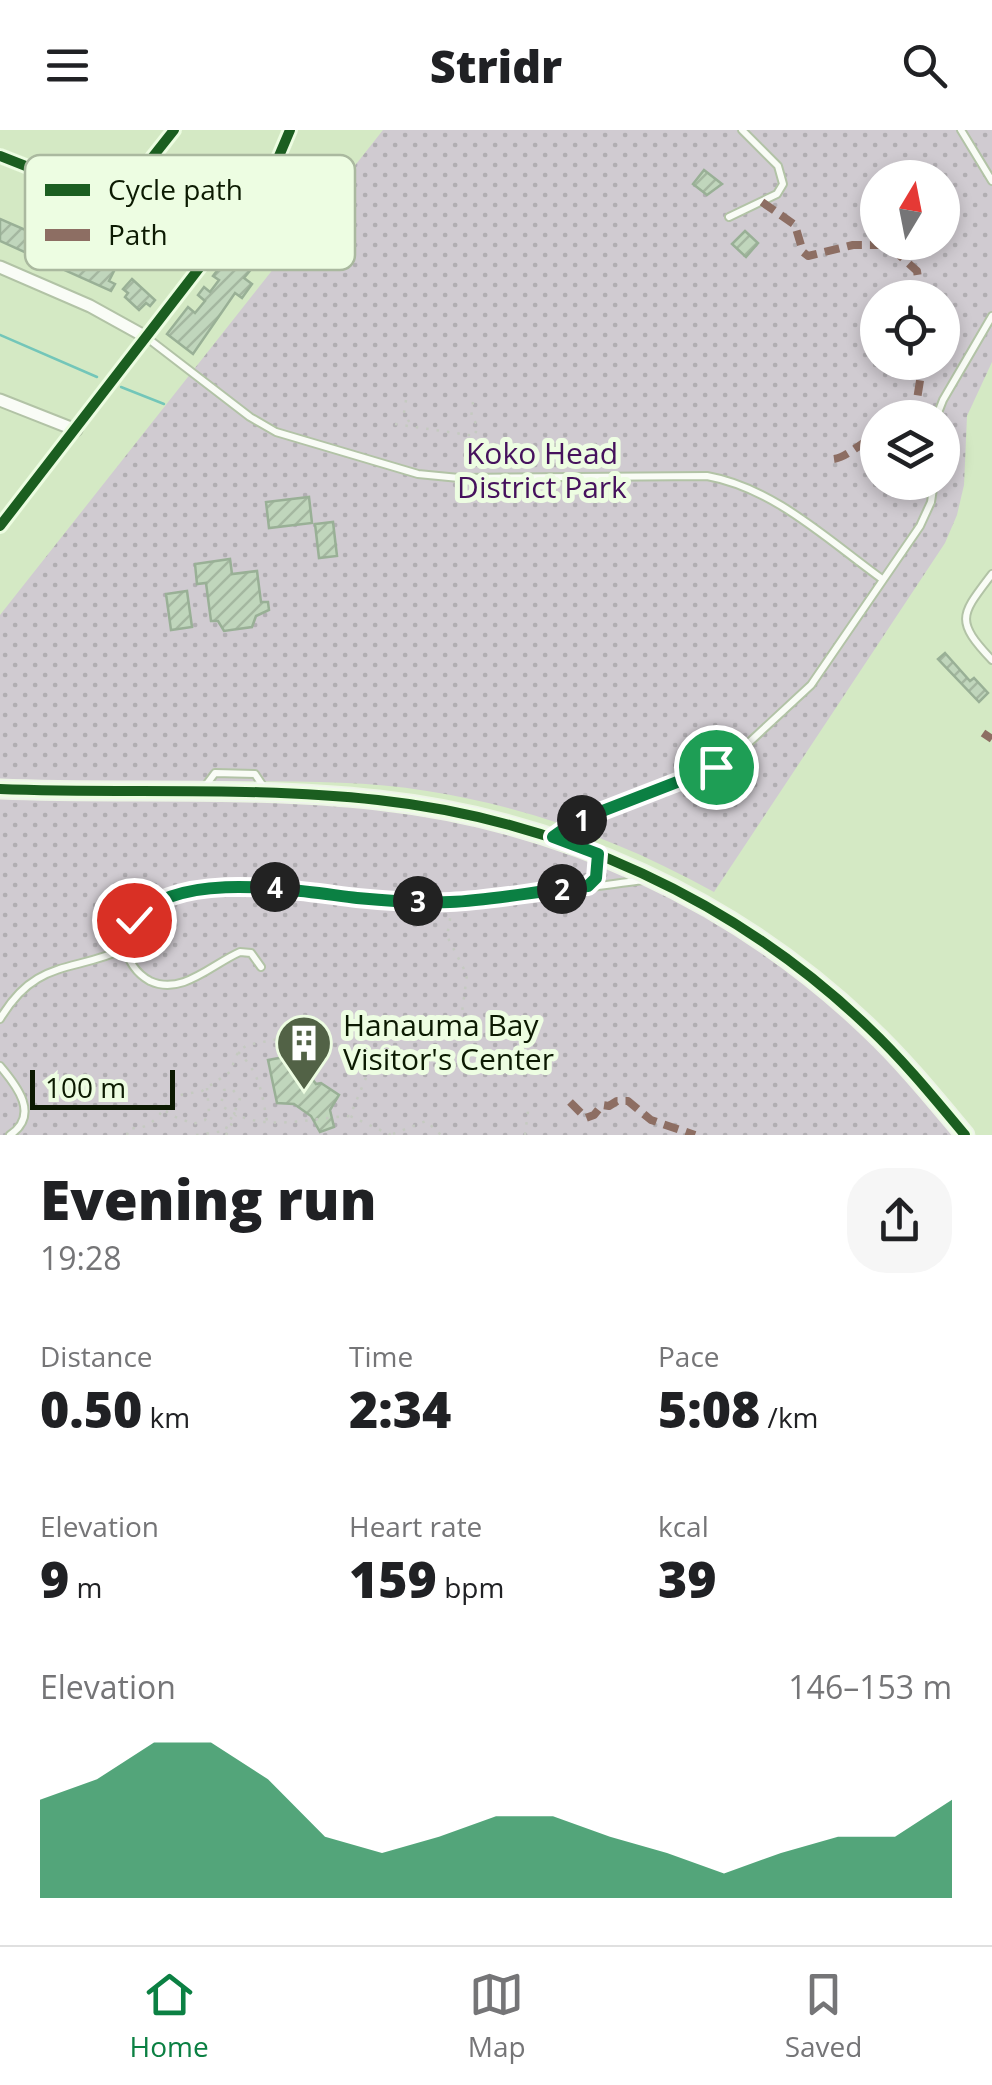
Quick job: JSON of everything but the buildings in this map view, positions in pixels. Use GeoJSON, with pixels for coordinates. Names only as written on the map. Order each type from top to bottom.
{"type":"FeatureCollection","features":[{"type":"Feature","properties":{"kind":"main road"},"geometry":{"type":"LineString","coordinates":[[0,790],[201,792],[374,800],[430,807],[553,837],[656,879],[736,924],[820,985],[870,1028],[965,1135]]}},
{"type":"Feature","properties":{"kind":"street"},"geometry":{"type":"LineString","coordinates":[[154,155],[174,130]]}},
{"type":"Feature","properties":{"kind":"street"},"geometry":{"type":"LineString","coordinates":[[279,155],[290,130]]}},
{"type":"Feature","properties":{"kind":"street"},"geometry":{"type":"LineString","coordinates":[[0,156],[25,166]]}},
{"type":"Feature","properties":{"kind":"street"},"geometry":{"type":"LineString","coordinates":[[0,267],[90,306],[146,337]]}},
{"type":"Feature","properties":{"kind":"street"},"geometry":{"type":"LineString","coordinates":[[0,526],[198,270]]}},
{"type":"Feature","properties":{"kind":"street"},"geometry":{"type":"LineString","coordinates":[[0,400],[76,430]]}},
{"type":"Feature","properties":{"kind":"lane"},"geometry":{"type":"LineString","coordinates":[[729,217],[777,194],[783,184],[778,166],[742,130]]}},
{"type":"Feature","properties":{"kind":"lane"},"geometry":{"type":"LineString","coordinates":[[961,130],[992,181]]}},
{"type":"Feature","properties":{"kind":"lane"},"geometry":{"type":"LineString","coordinates":[[942,400],[992,316]]}},
{"type":"Feature","properties":{"kind":"lane"},"geometry":{"type":"LineString","coordinates":[[146,337],[250,418],[276,432],[431,477],[708,476],[729,480],[768,497],[882,579]]}},
{"type":"Feature","properties":{"kind":"lane"},"geometry":{"type":"LineString","coordinates":[[553,837],[574,822],[716,767],[737,753],[811,685],[920,526],[931,500]]}},
{"type":"Feature","properties":{"kind":"lane"},"geometry":{"type":"LineString","coordinates":[[992,574],[972,601],[966,618],[969,636],[992,660]]}},
{"type":"Feature","properties":{"kind":"lane"},"geometry":{"type":"LineString","coordinates":[[588,886],[596,878],[598,854]]}},
{"type":"Feature","properties":{"kind":"lane"},"geometry":{"type":"LineString","coordinates":[[261,966],[250,953],[240,952],[193,978],[168,986],[139,974],[126,948],[128,928],[138,914],[158,901],[200,891],[271,887],[393,901],[451,902],[656,879]]}},
{"type":"Feature","properties":{"kind":"lane"},"geometry":{"type":"LineString","coordinates":[[0,1019],[18,994],[41,976],[67,964],[126,948]]}},
{"type":"Feature","properties":{"kind":"lane"},"geometry":{"type":"LineString","coordinates":[[0,1066],[18,1088],[25,1106],[21,1125],[10,1135]]}},
{"type":"Feature","properties":{"kind":"path"},"geometry":{"type":"LineString","coordinates":[[408,401],[404,415],[411,421],[411,427]]}},
{"type":"Feature","properties":{"kind":"path"},"geometry":{"type":"LineString","coordinates":[[473,402],[470,418],[477,424],[473,452]]}},
{"type":"Feature","properties":{"kind":"path"},"geometry":{"type":"LineString","coordinates":[[395,424],[475,436]]}},
{"type":"Feature","properties":{"kind":"path"},"geometry":{"type":"LineString","coordinates":[[451,902],[452,922],[447,936],[467,975],[460,1028]]}},
{"type":"Feature","properties":{"kind":"path"},"geometry":{"type":"LineString","coordinates":[[127,1135],[130,1128],[140,1129],[166,1110],[170,1096],[199,1093],[230,1072],[238,1052],[252,1043],[298,1035]]}},
{"type":"Feature","properties":{"kind":"path"},"geometry":{"type":"LineString","coordinates":[[238,1052],[255,1072],[267,1122]]}},
{"type":"Feature","properties":{"kind":"path"},"geometry":{"type":"LineString","coordinates":[[350,1116],[370,1068]]}},
{"type":"Feature","properties":{"kind":"path"},"geometry":{"type":"LineString","coordinates":[[166,1110],[193,1124],[204,1120],[209,1112],[207,1088]]}},
{"type":"Feature","properties":{"kind":"path"},"geometry":{"type":"LineString","coordinates":[[226,1135],[234,1115],[240,1098],[232,1089],[224,1090],[221,1105],[234,1115],[301,1124],[350,1116],[391,1135],[426,1121],[440,1135]]}},
{"type":"Feature","properties":{"kind":"path"},"geometry":{"type":"LineString","coordinates":[[525,1135],[528,1111]]}},
{"type":"Feature","properties":{"kind":"path"},"geometry":{"type":"LineString","coordinates":[[196,1135],[225,1131],[234,1115]]}},
{"type":"Feature","properties":{"kind":"green space","name":"Koko Head District Park"},"geometry":{"type":"Polygon","coordinates":[[[383,130],[992,130],[992,362],[967,416],[964,485],[957,515],[945,543],[714,892],[611,842],[502,806],[378,785],[0,781],[0,615],[272,270],[355,270],[355,165],[383,130]]]}},
{"type":"Feature","properties":{"kind":"green space"},"geometry":{"type":"Polygon","coordinates":[[[0,789],[430,807],[656,879],[821,985],[965,1135],[0,1135],[0,789]]]}},
{"type":"Feature","properties":{"kind":"waterway"},"geometry":{"type":"LineString","coordinates":[[0,335],[97,377]]}},
{"type":"Feature","properties":{"kind":"waterway"},"geometry":{"type":"LineString","coordinates":[[121,387],[164,404]]}},
{"type":"Feature","properties":{"kind":"marked path"},"geometry":{"type":"LineString","coordinates":[[762,202],[795,225],[803,252],[808,256],[853,245],[888,245],[917,271],[918,280]]}},
{"type":"Feature","properties":{"kind":"marked path"},"geometry":{"type":"LineString","coordinates":[[917,400],[920,380]]}},
{"type":"Feature","properties":{"kind":"marked path"},"geometry":{"type":"LineString","coordinates":[[834,459],[860,446]]}},
{"type":"Feature","properties":{"kind":"marked path"},"geometry":{"type":"LineString","coordinates":[[983,733],[992,739]]}},
{"type":"Feature","properties":{"kind":"marked path"},"geometry":{"type":"LineString","coordinates":[[570,1102],[586,1118],[602,1105],[628,1101],[651,1120],[695,1135]]}},
{"type":"Feature","properties":{"kind":"cycle path"},"geometry":{"type":"LineString","coordinates":[[154,155],[174,130]]}},
{"type":"Feature","properties":{"kind":"cycle path"},"geometry":{"type":"LineString","coordinates":[[279,155],[290,130]]}},
{"type":"Feature","properties":{"kind":"cycle path"},"geometry":{"type":"LineString","coordinates":[[0,156],[25,166]]}},
{"type":"Feature","properties":{"kind":"cycle path"},"geometry":{"type":"LineString","coordinates":[[0,526],[198,270]]}},
{"type":"Feature","properties":{"kind":"cycle path"},"geometry":{"type":"LineString","coordinates":[[0,789],[236,792],[378,800],[446,810],[579,847],[703,905],[762,941],[817,982],[894,1053],[965,1135]]}},
{"type":"Feature","properties":{"kind":"place","name":"Hanauma Bay Visitor's Center"},"geometry":{"type":"Point","coordinates":[304,1092]}},
{"type":"Feature","properties":{"kind":"route"},"geometry":{"type":"LineString","coordinates":[[134,920],[143,910],[173,896],[247,886],[393,901],[451,902],[588,886],[596,878],[598,854],[553,837],[574,822],[716,767]]}}]}
